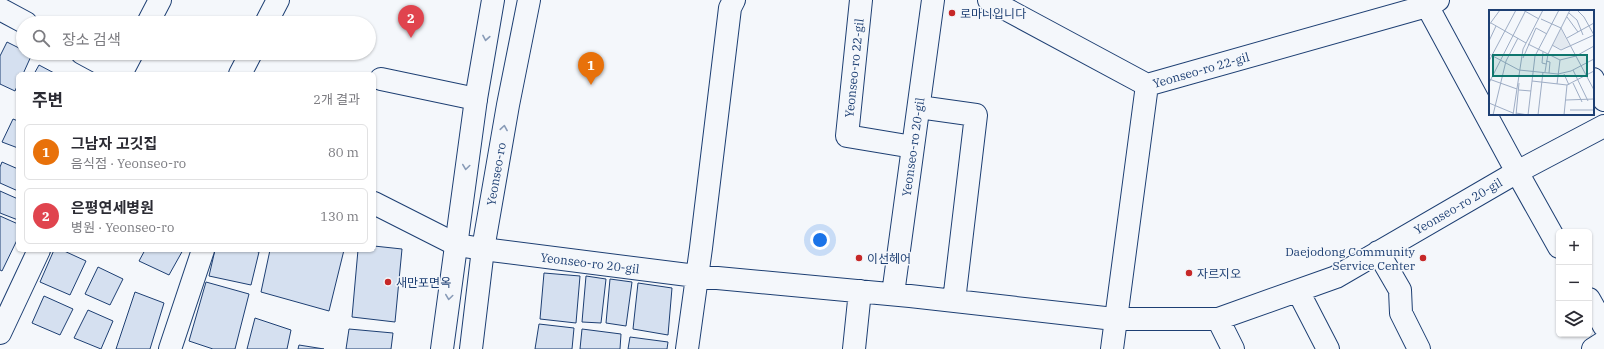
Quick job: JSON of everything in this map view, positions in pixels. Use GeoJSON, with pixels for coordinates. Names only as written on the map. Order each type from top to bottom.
{"type":"FeatureCollection","features":[{"type":"Feature","properties":{"kind":"street"},"geometry":{"type":"LineString","coordinates":[[152,16],[160,0]]}},
{"type":"Feature","properties":{"kind":"street"},"geometry":{"type":"LineString","coordinates":[[270,16],[278,0]]}},
{"type":"Feature","properties":{"kind":"street"},"geometry":{"type":"LineString","coordinates":[[442,349],[476,99],[493,0]]}},
{"type":"Feature","properties":{"kind":"street","name":"Yeonseo-ro"},"geometry":{"type":"LineString","coordinates":[[471,349],[483,249],[508,105],[529,0]]}},
{"type":"Feature","properties":{"kind":"street"},"geometry":{"type":"LineString","coordinates":[[687,349],[730,8],[734,0]]}},
{"type":"Feature","properties":{"kind":"street","name":"Yeonseo-ro 22-gil"},"geometry":{"type":"LineString","coordinates":[[861,0],[846,136],[913,147]]}},
{"type":"Feature","properties":{"kind":"street","name":"Yeonseo-ro 20-gil"},"geometry":{"type":"LineString","coordinates":[[893,294],[933,0]]}},
{"type":"Feature","properties":{"kind":"street","name":"Yeonseo-ro 22-gil"},"geometry":{"type":"LineString","coordinates":[[989,0],[1147,85],[1430,2]]}},
{"type":"Feature","properties":{"kind":"street"},"geometry":{"type":"LineString","coordinates":[[1430,2],[1516,172],[1556,242]]}},
{"type":"Feature","properties":{"kind":"street"},"geometry":{"type":"LineString","coordinates":[[0,9],[16,18]]}},
{"type":"Feature","properties":{"kind":"street"},"geometry":{"type":"LineString","coordinates":[[95,60],[117,72]]}},
{"type":"Feature","properties":{"kind":"street"},"geometry":{"type":"LineString","coordinates":[[122,72],[128,60]]}},
{"type":"Feature","properties":{"kind":"street"},"geometry":{"type":"LineString","coordinates":[[241,72],[247,60]]}},
{"type":"Feature","properties":{"kind":"street"},"geometry":{"type":"LineString","coordinates":[[381,80],[476,99]]}},
{"type":"Feature","properties":{"kind":"street"},"geometry":{"type":"LineString","coordinates":[[1594,81],[1604,100]]}},
{"type":"Feature","properties":{"kind":"street"},"geometry":{"type":"LineString","coordinates":[[1112,349],[1114,319],[1147,85]]}},
{"type":"Feature","properties":{"kind":"street"},"geometry":{"type":"LineString","coordinates":[[919,107],[976,115],[954,301]]}},
{"type":"Feature","properties":{"kind":"street","name":"Yeonseo-ro 20-gil"},"geometry":{"type":"LineString","coordinates":[[376,204],[457,245],[483,249],[696,276],[893,294],[1114,319],[1218,319],[1336,277],[1516,172],[1604,126]]}},
{"type":"Feature","properties":{"kind":"street"},"geometry":{"type":"LineString","coordinates":[[0,333],[38,252]]}},
{"type":"Feature","properties":{"kind":"street"},"geometry":{"type":"LineString","coordinates":[[170,349],[201,252]]}},
{"type":"Feature","properties":{"kind":"street"},"geometry":{"type":"LineString","coordinates":[[1378,252],[1400,290],[1401,313],[1419,349]]}},
{"type":"Feature","properties":{"kind":"street"},"geometry":{"type":"LineString","coordinates":[[854,349],[860,291]]}},
{"type":"Feature","properties":{"kind":"street"},"geometry":{"type":"LineString","coordinates":[[1298,291],[1328,349]]}},
{"type":"Feature","properties":{"kind":"street"},"geometry":{"type":"LineString","coordinates":[[1590,301],[1604,326]]}},
{"type":"Feature","properties":{"kind":"street"},"geometry":{"type":"LineString","coordinates":[[1218,319],[1233,349]]}},
{"type":"Feature","properties":{"kind":"street"},"geometry":{"type":"LineString","coordinates":[[1593,349],[1604,342]]}},
{"type":"Feature","properties":{"kind":"building"},"geometry":{"type":"Polygon","coordinates":[[[7,42],[16,46],[16,60],[29,60],[24,72],[16,72],[15,91],[0,84],[0,56],[7,42]]]}},
{"type":"Feature","properties":{"kind":"building"},"geometry":{"type":"Polygon","coordinates":[[[39,65],[52,72],[35,72],[39,65]]]}},
{"type":"Feature","properties":{"kind":"building"},"geometry":{"type":"Polygon","coordinates":[[[13,119],[16,120],[16,147],[2,142],[13,119]]]}},
{"type":"Feature","properties":{"kind":"building"},"geometry":{"type":"Polygon","coordinates":[[[2,162],[16,168],[16,190],[0,183],[0,167],[2,162]]]}},
{"type":"Feature","properties":{"kind":"building"},"geometry":{"type":"Polygon","coordinates":[[[0,191],[16,198],[16,219],[0,213],[0,191]]]}},
{"type":"Feature","properties":{"kind":"building"},"geometry":{"type":"Polygon","coordinates":[[[0,216],[16,223],[16,242],[2,271],[0,270],[0,216]]]}},
{"type":"Feature","properties":{"kind":"building"},"geometry":{"type":"Polygon","coordinates":[[[376,246],[402,249],[395,322],[352,317],[358,252],[376,252],[376,246]]]}},
{"type":"Feature","properties":{"kind":"building"},"geometry":{"type":"Polygon","coordinates":[[[53,252],[66,252],[86,261],[70,295],[40,282],[53,252]]]}},
{"type":"Feature","properties":{"kind":"building"},"geometry":{"type":"Polygon","coordinates":[[[144,252],[182,252],[169,275],[139,261],[144,252]]]}},
{"type":"Feature","properties":{"kind":"building"},"geometry":{"type":"Polygon","coordinates":[[[215,252],[259,252],[251,285],[209,276],[215,252]]]}},
{"type":"Feature","properties":{"kind":"building"},"geometry":{"type":"Polygon","coordinates":[[[270,252],[344,252],[329,311],[261,292],[270,252]]]}},
{"type":"Feature","properties":{"kind":"building"},"geometry":{"type":"Polygon","coordinates":[[[98,267],[123,279],[110,305],[85,294],[98,267]]]}},
{"type":"Feature","properties":{"kind":"building"},"geometry":{"type":"Polygon","coordinates":[[[544,273],[580,276],[576,323],[540,319],[544,273]]]}},
{"type":"Feature","properties":{"kind":"building"},"geometry":{"type":"Polygon","coordinates":[[[586,276],[606,279],[601,323],[582,322],[586,276]]]}},
{"type":"Feature","properties":{"kind":"building"},"geometry":{"type":"Polygon","coordinates":[[[610,279],[632,282],[626,326],[606,323],[610,279]]]}},
{"type":"Feature","properties":{"kind":"building"},"geometry":{"type":"Polygon","coordinates":[[[206,282],[249,294],[235,349],[213,349],[189,341],[206,282]]]}},
{"type":"Feature","properties":{"kind":"building"},"geometry":{"type":"Polygon","coordinates":[[[638,283],[672,288],[668,335],[633,329],[638,283]]]}},
{"type":"Feature","properties":{"kind":"building"},"geometry":{"type":"Polygon","coordinates":[[[135,292],[164,303],[150,349],[116,349],[135,292]]]}},
{"type":"Feature","properties":{"kind":"building"},"geometry":{"type":"Polygon","coordinates":[[[44,296],[73,309],[60,335],[32,323],[44,296]]]}},
{"type":"Feature","properties":{"kind":"building"},"geometry":{"type":"Polygon","coordinates":[[[88,310],[113,321],[101,349],[74,338],[88,310]]]}},
{"type":"Feature","properties":{"kind":"building"},"geometry":{"type":"Polygon","coordinates":[[[255,318],[291,330],[287,349],[247,349],[255,318]]]}},
{"type":"Feature","properties":{"kind":"building"},"geometry":{"type":"Polygon","coordinates":[[[539,324],[574,328],[572,349],[535,349],[539,324]]]}},
{"type":"Feature","properties":{"kind":"building"},"geometry":{"type":"Polygon","coordinates":[[[349,329],[393,333],[391,349],[346,349],[349,329]]]}},
{"type":"Feature","properties":{"kind":"building"},"geometry":{"type":"Polygon","coordinates":[[[582,329],[621,334],[620,349],[580,349],[582,329]]]}},
{"type":"Feature","properties":{"kind":"building"},"geometry":{"type":"Polygon","coordinates":[[[630,337],[668,342],[667,349],[628,349],[630,337]]]}},
{"type":"Feature","properties":{"kind":"building"},"geometry":{"type":"Polygon","coordinates":[[[299,345],[324,349],[298,349],[299,345]]]}},
{"type":"Feature","properties":{"kind":"place","name":"로마니입니다"},"geometry":{"type":"Point","coordinates":[952,13]}},
{"type":"Feature","properties":{"kind":"place","name":"은평연세병원"},"geometry":{"type":"Point","coordinates":[411,38]}},
{"type":"Feature","properties":{"kind":"place","name":"그남자 고깃집"},"geometry":{"type":"Point","coordinates":[591,85]}},
{"type":"Feature","properties":{"kind":"place","name":"이선헤어"},"geometry":{"type":"Point","coordinates":[859,258]}},
{"type":"Feature","properties":{"kind":"place","name":"Daejodong Community Service Center"},"geometry":{"type":"Point","coordinates":[1423,258]}},
{"type":"Feature","properties":{"kind":"place","name":"자르지오"},"geometry":{"type":"Point","coordinates":[1189,273]}},
{"type":"Feature","properties":{"kind":"place","name":"새만포면옥"},"geometry":{"type":"Point","coordinates":[388,282]}}]}
